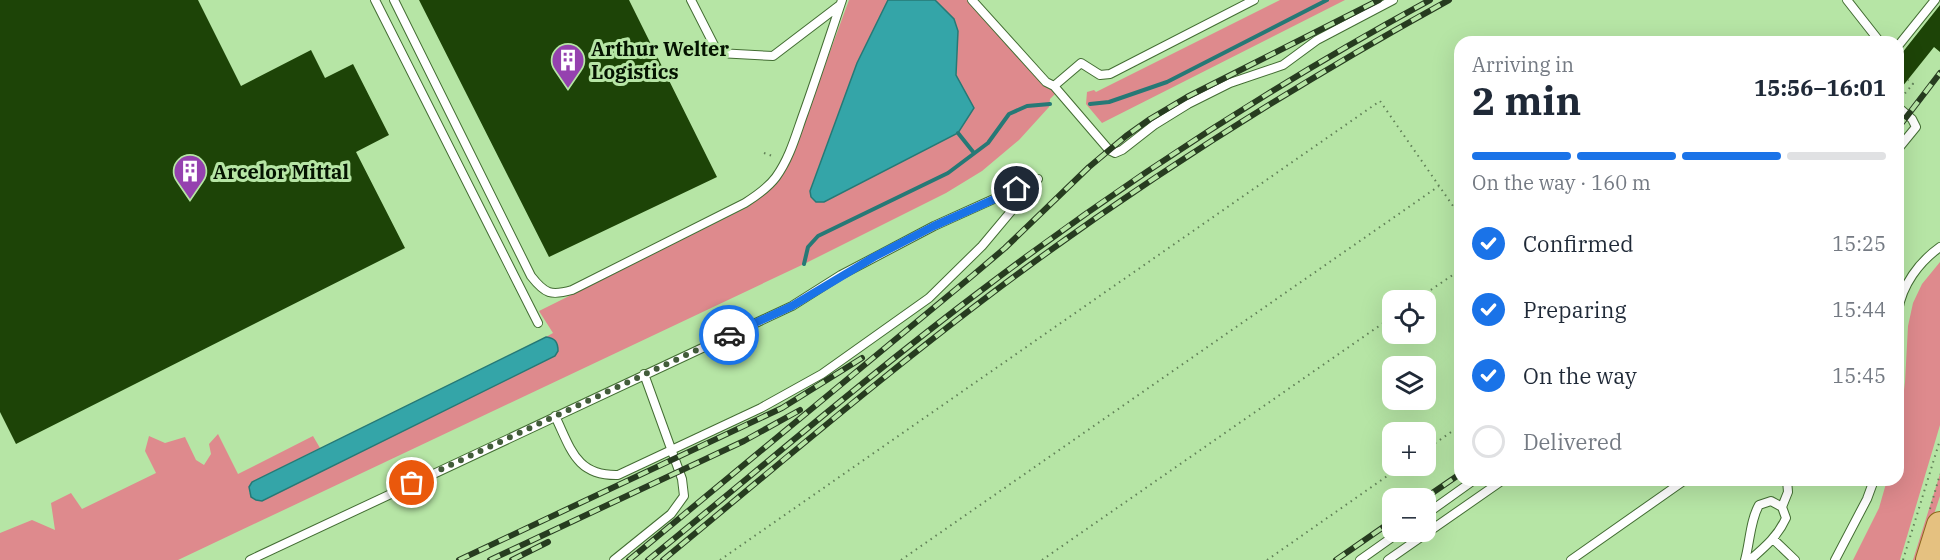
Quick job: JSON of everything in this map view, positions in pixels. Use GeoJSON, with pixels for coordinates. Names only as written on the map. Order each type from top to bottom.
{"type":"FeatureCollection","features":[{"type":"Feature","properties":{"kind":"main road"},"geometry":{"type":"LineString","coordinates":[[1929,560],[1940,525]]}},
{"type":"Feature","properties":{"kind":"lane"},"geometry":{"type":"LineString","coordinates":[[375,0],[538,323]]}},
{"type":"Feature","properties":{"kind":"lane"},"geometry":{"type":"LineString","coordinates":[[394,0],[531,276],[541,289],[557,294],[573,290],[732,210],[768,185],[786,161],[829,44],[841,2]]}},
{"type":"Feature","properties":{"kind":"lane"},"geometry":{"type":"LineString","coordinates":[[692,0],[718,53],[773,56],[841,2]]}},
{"type":"Feature","properties":{"kind":"lane"},"geometry":{"type":"LineString","coordinates":[[972,0],[1046,82],[1056,88],[1109,150],[1115,153],[1188,104],[1230,83],[1283,65],[1317,40],[1393,0]]}},
{"type":"Feature","properties":{"kind":"lane"},"geometry":{"type":"LineString","coordinates":[[1056,88],[1080,63],[1100,75],[1110,74],[1254,0]]}},
{"type":"Feature","properties":{"kind":"lane"},"geometry":{"type":"LineString","coordinates":[[1847,0],[1875,36]]}},
{"type":"Feature","properties":{"kind":"lane"},"geometry":{"type":"LineString","coordinates":[[1904,39],[1935,0]]}},
{"type":"Feature","properties":{"kind":"lane"},"geometry":{"type":"LineString","coordinates":[[1904,111],[1912,119],[1916,128],[1904,142]]}},
{"type":"Feature","properties":{"kind":"lane"},"geometry":{"type":"LineString","coordinates":[[250,560],[555,416],[644,374],[792,306],[874,257],[934,226],[1038,179],[982,246],[929,298],[822,374],[761,408],[618,475],[604,476],[587,470],[573,454],[555,416]]}},
{"type":"Feature","properties":{"kind":"lane"},"geometry":{"type":"LineString","coordinates":[[1904,290],[1911,275],[1930,254],[1940,247]]}},
{"type":"Feature","properties":{"kind":"lane"},"geometry":{"type":"LineString","coordinates":[[614,560],[671,514],[684,496],[682,479],[673,450],[644,374]]}},
{"type":"Feature","properties":{"kind":"lane"},"geometry":{"type":"LineString","coordinates":[[1436,506],[1465,486]]}},
{"type":"Feature","properties":{"kind":"lane"},"geometry":{"type":"LineString","coordinates":[[1388,560],[1494,486]]}},
{"type":"Feature","properties":{"kind":"lane"},"geometry":{"type":"LineString","coordinates":[[1571,560],[1676,486]]}},
{"type":"Feature","properties":{"kind":"lane"},"geometry":{"type":"LineString","coordinates":[[1750,560],[1781,529],[1786,518],[1782,507],[1788,492],[1788,486]]}},
{"type":"Feature","properties":{"kind":"lane"},"geometry":{"type":"LineString","coordinates":[[1835,560],[1845,544],[1872,486]]}},
{"type":"Feature","properties":{"kind":"lane"},"geometry":{"type":"LineString","coordinates":[[1745,560],[1751,540],[1753,516],[1759,505],[1770,501],[1782,507]]}},
{"type":"Feature","properties":{"kind":"lane"},"geometry":{"type":"LineString","coordinates":[[1773,539],[1795,560]]}},
{"type":"Feature","properties":{"kind":"lane"},"geometry":{"type":"LineString","coordinates":[[1360,560],[1385,542]]}},
{"type":"Feature","properties":{"kind":"path"},"geometry":{"type":"LineString","coordinates":[[1904,97],[1913,84],[1908,80]]}},
{"type":"Feature","properties":{"kind":"path"},"geometry":{"type":"LineString","coordinates":[[720,560],[1380,101],[1454,207]]}},
{"type":"Feature","properties":{"kind":"path"},"geometry":{"type":"LineString","coordinates":[[901,560],[1439,186]]}},
{"type":"Feature","properties":{"kind":"path"},"geometry":{"type":"LineString","coordinates":[[1431,290],[1454,274]]}},
{"type":"Feature","properties":{"kind":"path"},"geometry":{"type":"LineString","coordinates":[[1042,560],[1382,324]]}},
{"type":"Feature","properties":{"kind":"path"},"geometry":{"type":"LineString","coordinates":[[1436,442],[1454,430]]}},
{"type":"Feature","properties":{"kind":"path"},"geometry":{"type":"LineString","coordinates":[[1903,560],[1940,440]]}},
{"type":"Feature","properties":{"kind":"path"},"geometry":{"type":"LineString","coordinates":[[1267,560],[1387,476]]}},
{"type":"Feature","properties":{"kind":"shaded area"},"geometry":{"type":"Polygon","coordinates":[[[849,0],[888,0],[857,63],[810,190],[811,197],[816,202],[824,202],[958,133],[956,75],[958,31],[954,19],[935,0],[972,0],[1058,91],[1050,99],[1049,107],[1019,140],[982,171],[946,193],[804,264],[178,560],[0,560],[0,533],[32,520],[55,530],[51,503],[71,493],[82,509],[156,473],[145,451],[149,436],[165,443],[185,437],[196,460],[204,465],[211,454],[209,444],[218,434],[238,474],[313,436],[320,448],[252,482],[249,492],[256,500],[552,338],[546,337],[553,333],[539,311],[748,207],[763,195],[796,144],[849,0]]]}},
{"type":"Feature","properties":{"kind":"shaded area"},"geometry":{"type":"Polygon","coordinates":[[[1280,0],[1345,0],[1102,123],[1086,104],[1087,92],[1094,90],[1096,92],[1280,0]]]}},
{"type":"Feature","properties":{"kind":"shaded area"},"geometry":{"type":"Polygon","coordinates":[[[1940,262],[1940,425],[1900,560],[1853,560],[1879,508],[1885,486],[1904,486],[1904,390],[1908,326],[1913,303],[1922,284],[1940,262]]]}},
{"type":"Feature","properties":{"kind":"shaded area"},"geometry":{"type":"Polygon","coordinates":[[[1940,474],[1940,496],[1919,560],[1913,560],[1940,474]]]}},
{"type":"Feature","properties":{"kind":"water"},"geometry":{"type":"Polygon","coordinates":[[[888,0],[935,0],[954,19],[958,31],[956,75],[974,108],[958,133],[824,202],[816,202],[811,197],[810,191],[857,63],[888,0]]]}},
{"type":"Feature","properties":{"kind":"water"},"geometry":{"type":"Polygon","coordinates":[[[546,337],[554,339],[557,343],[558,351],[555,356],[262,501],[251,497],[249,487],[252,482],[546,337]]]}},
{"type":"Feature","properties":{"kind":"building","name":"Arcelor Mittal"},"geometry":{"type":"Polygon","coordinates":[[[0,0],[198,0],[241,86],[311,50],[325,78],[353,64],[389,135],[356,152],[405,248],[16,444],[0,412],[0,0]]]}},
{"type":"Feature","properties":{"kind":"building","name":"Arthur Welter Logistics"},"geometry":{"type":"Polygon","coordinates":[[[419,0],[629,0],[717,177],[549,257],[419,0]]]}},
{"type":"Feature","properties":{"kind":"building"},"geometry":{"type":"Polygon","coordinates":[[[1940,5],[1940,52],[1934,47],[1904,84],[1904,50],[1940,5]]]}},
{"type":"Feature","properties":{"kind":"waterway"},"geometry":{"type":"LineString","coordinates":[[1090,104],[1109,102],[1167,82],[1327,0]]}},
{"type":"Feature","properties":{"kind":"waterway"},"geometry":{"type":"LineString","coordinates":[[804,264],[808,247],[818,236],[948,173],[988,143],[1009,114],[1027,106],[1050,104]]}},
{"type":"Feature","properties":{"kind":"waterway"},"geometry":{"type":"LineString","coordinates":[[958,133],[974,153]]}},
{"type":"Feature","properties":{"kind":"railway"},"geometry":{"type":"LineString","coordinates":[[629,560],[1005,248],[1089,167],[1126,136],[1187,97],[1379,0]]}},
{"type":"Feature","properties":{"kind":"railway"},"geometry":{"type":"LineString","coordinates":[[648,560],[901,353],[1093,208],[1259,99],[1430,0]]}},
{"type":"Feature","properties":{"kind":"railway"},"geometry":{"type":"LineString","coordinates":[[663,560],[890,373],[1030,265],[1183,159],[1235,126],[1341,61],[1449,0]]}},
{"type":"Feature","properties":{"kind":"railway"},"geometry":{"type":"LineString","coordinates":[[1904,120],[1940,73]]}},
{"type":"Feature","properties":{"kind":"railway"},"geometry":{"type":"LineString","coordinates":[[459,560],[782,408],[862,358]]}},
{"type":"Feature","properties":{"kind":"railway"},"geometry":{"type":"LineString","coordinates":[[490,560],[744,441],[800,410]]}},
{"type":"Feature","properties":{"kind":"railway"},"geometry":{"type":"LineString","coordinates":[[1436,490],[1454,478]]}},
{"type":"Feature","properties":{"kind":"railway"},"geometry":{"type":"LineString","coordinates":[[1336,560],[1382,528]]}},
{"type":"Feature","properties":{"kind":"railway"},"geometry":{"type":"LineString","coordinates":[[512,560],[548,542]]}},
{"type":"Feature","properties":{"kind":"way so far"},"geometry":{"type":"LineString","coordinates":[[412,483],[729,335]]}},
{"type":"Feature","properties":{"kind":"place","name":"Arthur Welter Logistics"},"geometry":{"type":"Point","coordinates":[568,89]}},
{"type":"Feature","properties":{"kind":"place","name":"Arcelor Mittal"},"geometry":{"type":"Point","coordinates":[190,200]}},
{"type":"Feature","properties":{"kind":"route"},"geometry":{"type":"LineString","coordinates":[[729,335],[792,306],[841,275],[934,226],[1017,189]]}}]}
